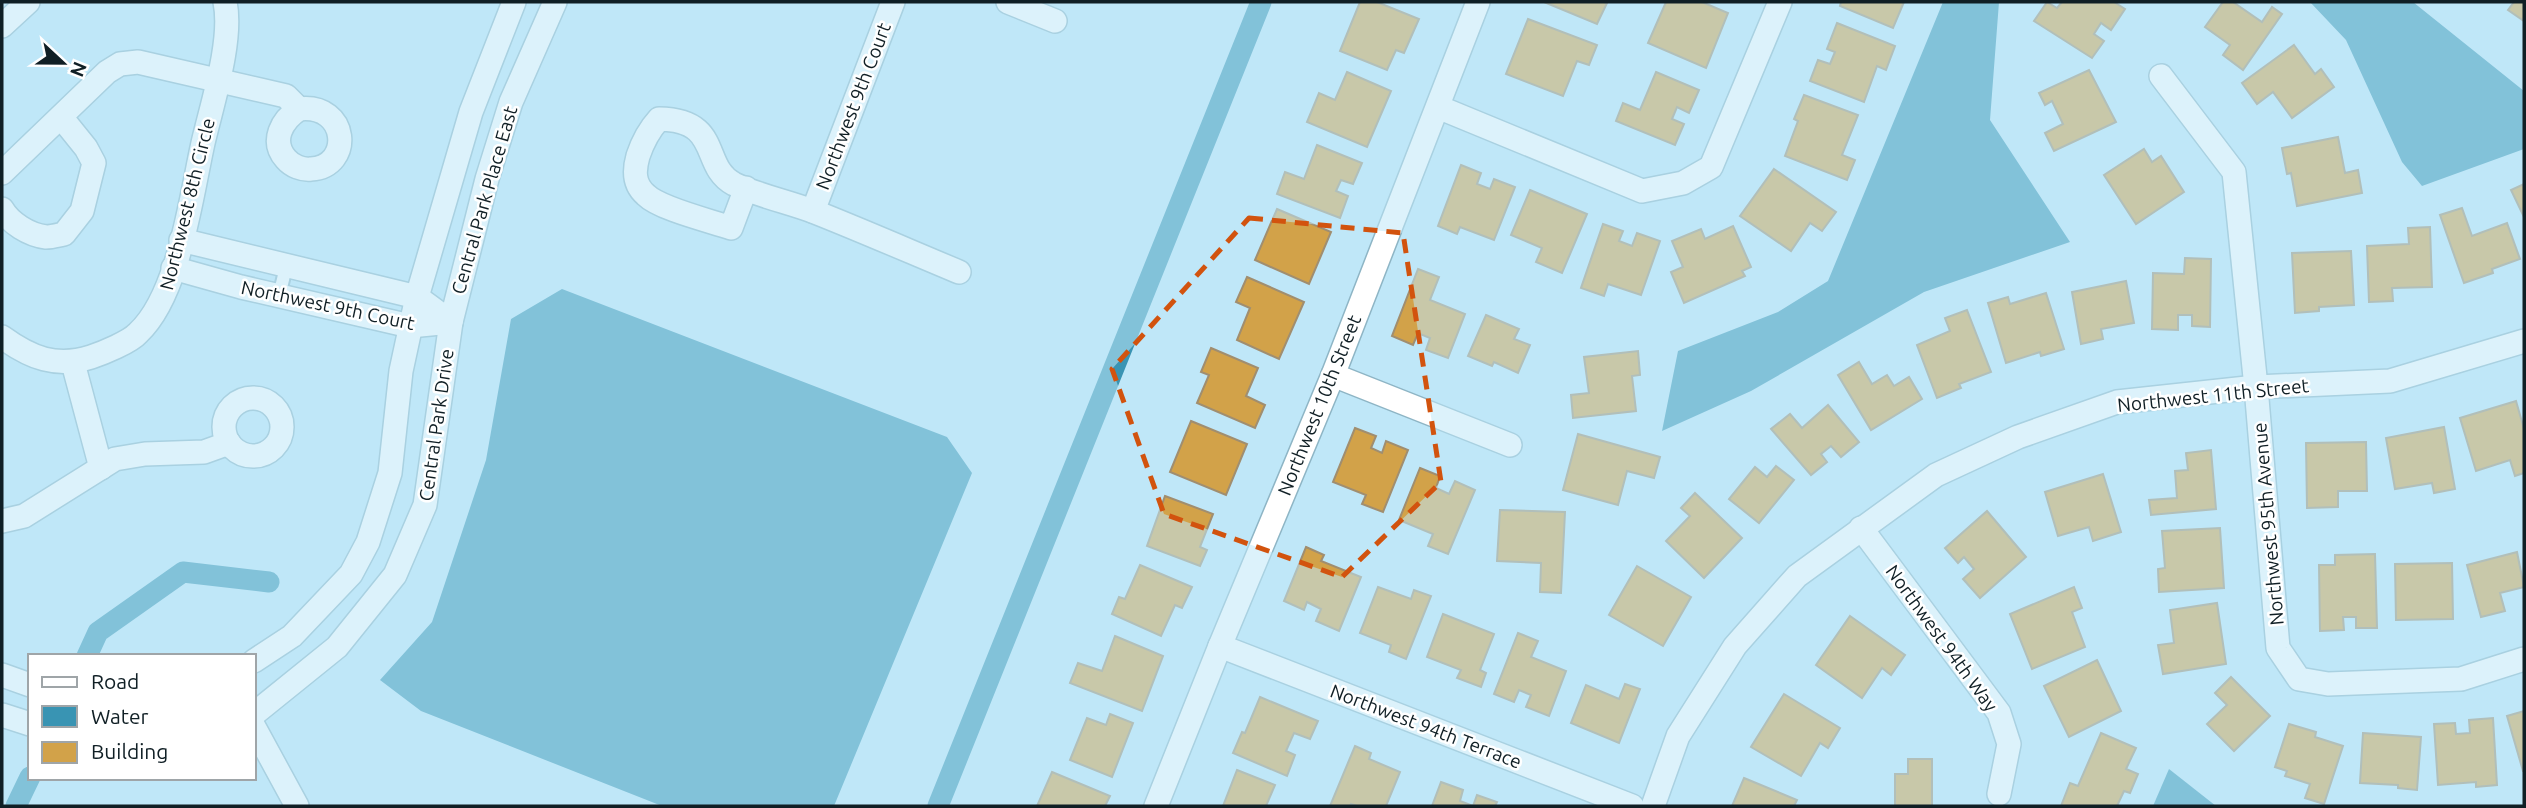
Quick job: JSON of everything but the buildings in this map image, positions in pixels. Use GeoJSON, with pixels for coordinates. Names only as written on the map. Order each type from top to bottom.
{"type":"FeatureCollection","features":[{"type":"Feature","properties":{"kind":"street"},"geometry":{"type":"LineString","coordinates":[[2,26],[28,2]]}},
{"type":"Feature","properties":{"kind":"street","name":"Northwest 8th Circle"},"geometry":{"type":"LineString","coordinates":[[73,363],[97,355],[138,334],[163,299],[181,240],[217,79],[229,20],[225,2]]}},
{"type":"Feature","properties":{"kind":"street","name":"Central Park Place East"},"geometry":{"type":"LineString","coordinates":[[417,297],[471,111],[514,2]]}},
{"type":"Feature","properties":{"kind":"street","name":"Central Park Place East"},"geometry":{"type":"LineString","coordinates":[[451,322],[487,179],[511,102],[555,2]]}},
{"type":"Feature","properties":{"kind":"street","name":"Northwest 9th Court"},"geometry":{"type":"LineString","coordinates":[[813,211],[893,2]]}},
{"type":"Feature","properties":{"kind":"street"},"geometry":{"type":"LineString","coordinates":[[1008,2],[1055,20]]}},
{"type":"Feature","properties":{"kind":"street","name":"Northwest 10th Street"},"geometry":{"type":"LineString","coordinates":[[1156,806],[1333,374],[1478,2]]}},
{"type":"Feature","properties":{"kind":"street"},"geometry":{"type":"LineString","coordinates":[[1437,107],[1642,191],[1683,183],[1711,167],[1780,2]]}},
{"type":"Feature","properties":{"kind":"street"},"geometry":{"type":"LineString","coordinates":[[2,173],[107,72],[120,64],[138,62],[286,96],[299,109]]}},
{"type":"Feature","properties":{"kind":"street","name":"Northwest 95th Avenue"},"geometry":{"type":"LineString","coordinates":[[2161,76],[2234,172],[2256,387],[2278,648],[2299,679],[2328,684],[2461,679],[2524,659]]}},
{"type":"Feature","properties":{"kind":"street"},"geometry":{"type":"LineString","coordinates":[[2,209],[8,219],[24,229],[46,237],[64,234],[82,211],[94,163],[86,148],[61,117]]}},
{"type":"Feature","properties":{"kind":"street"},"geometry":{"type":"LineString","coordinates":[[746,188],[731,228],[646,197],[637,184],[634,169],[648,131],[659,119],[676,120],[697,130],[709,143],[720,173],[734,183],[813,211],[959,272]]}},
{"type":"Feature","properties":{"kind":"street","name":"Northwest 9th Court"},"geometry":{"type":"LineString","coordinates":[[181,240],[417,297],[451,322]]}},
{"type":"Feature","properties":{"kind":"street","name":"Northwest 9th Court"},"geometry":{"type":"LineString","coordinates":[[173,268],[410,326],[451,322]]}},
{"type":"Feature","properties":{"kind":"street","name":"Central Park Drive"},"geometry":{"type":"LineString","coordinates":[[256,660],[292,636],[351,574],[368,542],[390,473],[401,371],[417,297]]}},
{"type":"Feature","properties":{"kind":"street","name":"Central Park Drive"},"geometry":{"type":"LineString","coordinates":[[256,712],[337,647],[396,575],[425,505],[451,322]]}},
{"type":"Feature","properties":{"kind":"street"},"geometry":{"type":"LineString","coordinates":[[2,337],[51,363],[73,363],[101,468]]}},
{"type":"Feature","properties":{"kind":"street","name":"Northwest 11th Street"},"geometry":{"type":"LineString","coordinates":[[1653,806],[1678,736],[1735,646],[1797,576],[1936,475],[2018,437],[2117,402],[2256,387],[2390,382],[2524,341]]}},
{"type":"Feature","properties":{"kind":"street"},"geometry":{"type":"LineString","coordinates":[[1333,374],[1510,445]]}},
{"type":"Feature","properties":{"kind":"street"},"geometry":{"type":"LineString","coordinates":[[2,521],[24,516],[115,459],[145,454],[204,452],[229,443]]}},
{"type":"Feature","properties":{"kind":"street","name":"Northwest 94th Way"},"geometry":{"type":"LineString","coordinates":[[1861,528],[1999,713],[2010,744],[1999,794]]}},
{"type":"Feature","properties":{"kind":"street","name":"Northwest 94th Terrace"},"geometry":{"type":"LineString","coordinates":[[1220,646],[1632,806]]}},
{"type":"Feature","properties":{"kind":"street"},"geometry":{"type":"LineString","coordinates":[[2,675],[28,684]]}},
{"type":"Feature","properties":{"kind":"street"},"geometry":{"type":"LineString","coordinates":[[2,715],[28,723]]}},
{"type":"Feature","properties":{"kind":"street"},"geometry":{"type":"LineString","coordinates":[[256,731],[296,806]]}},
{"type":"Feature","properties":{"kind":"lane"},"geometry":{"type":"LineString","coordinates":[[279,296],[286,267]]}},
{"type":"Feature","properties":{"kind":"highlighted area"},"geometry":{"type":"Polygon","coordinates":[[[1249,218],[1403,233],[1441,482],[1342,577],[1164,514],[1112,369],[1249,218]]]}},
{"type":"Feature","properties":{"kind":"water"},"geometry":{"type":"Polygon","coordinates":[[[1943,2],[1999,2],[1990,120],[2070,242],[1924,292],[1751,391],[1662,431],[1678,351],[1778,312],[1828,281],[1943,2]]]}},
{"type":"Feature","properties":{"kind":"water"},"geometry":{"type":"Polygon","coordinates":[[[2310,2],[2413,2],[2524,91],[2524,149],[2422,186],[2402,162],[2346,40],[2310,2]]]}},
{"type":"Feature","properties":{"kind":"water"},"geometry":{"type":"Polygon","coordinates":[[[562,289],[947,437],[972,473],[834,806],[662,806],[421,711],[380,680],[432,622],[486,460],[511,319],[562,289]]]}},
{"type":"Feature","properties":{"kind":"water"},"geometry":{"type":"Polygon","coordinates":[[[2169,769],[2216,806],[2153,806],[2169,769]]]}},
{"type":"Feature","properties":{"kind":"waterway"},"geometry":{"type":"LineString","coordinates":[[938,806],[1261,2]]}},
{"type":"Feature","properties":{"kind":"waterway"},"geometry":{"type":"LineString","coordinates":[[88,654],[98,632],[183,572],[269,582]]}},
{"type":"Feature","properties":{"kind":"waterway"},"geometry":{"type":"LineString","coordinates":[[16,806],[29,780]]}}]}
